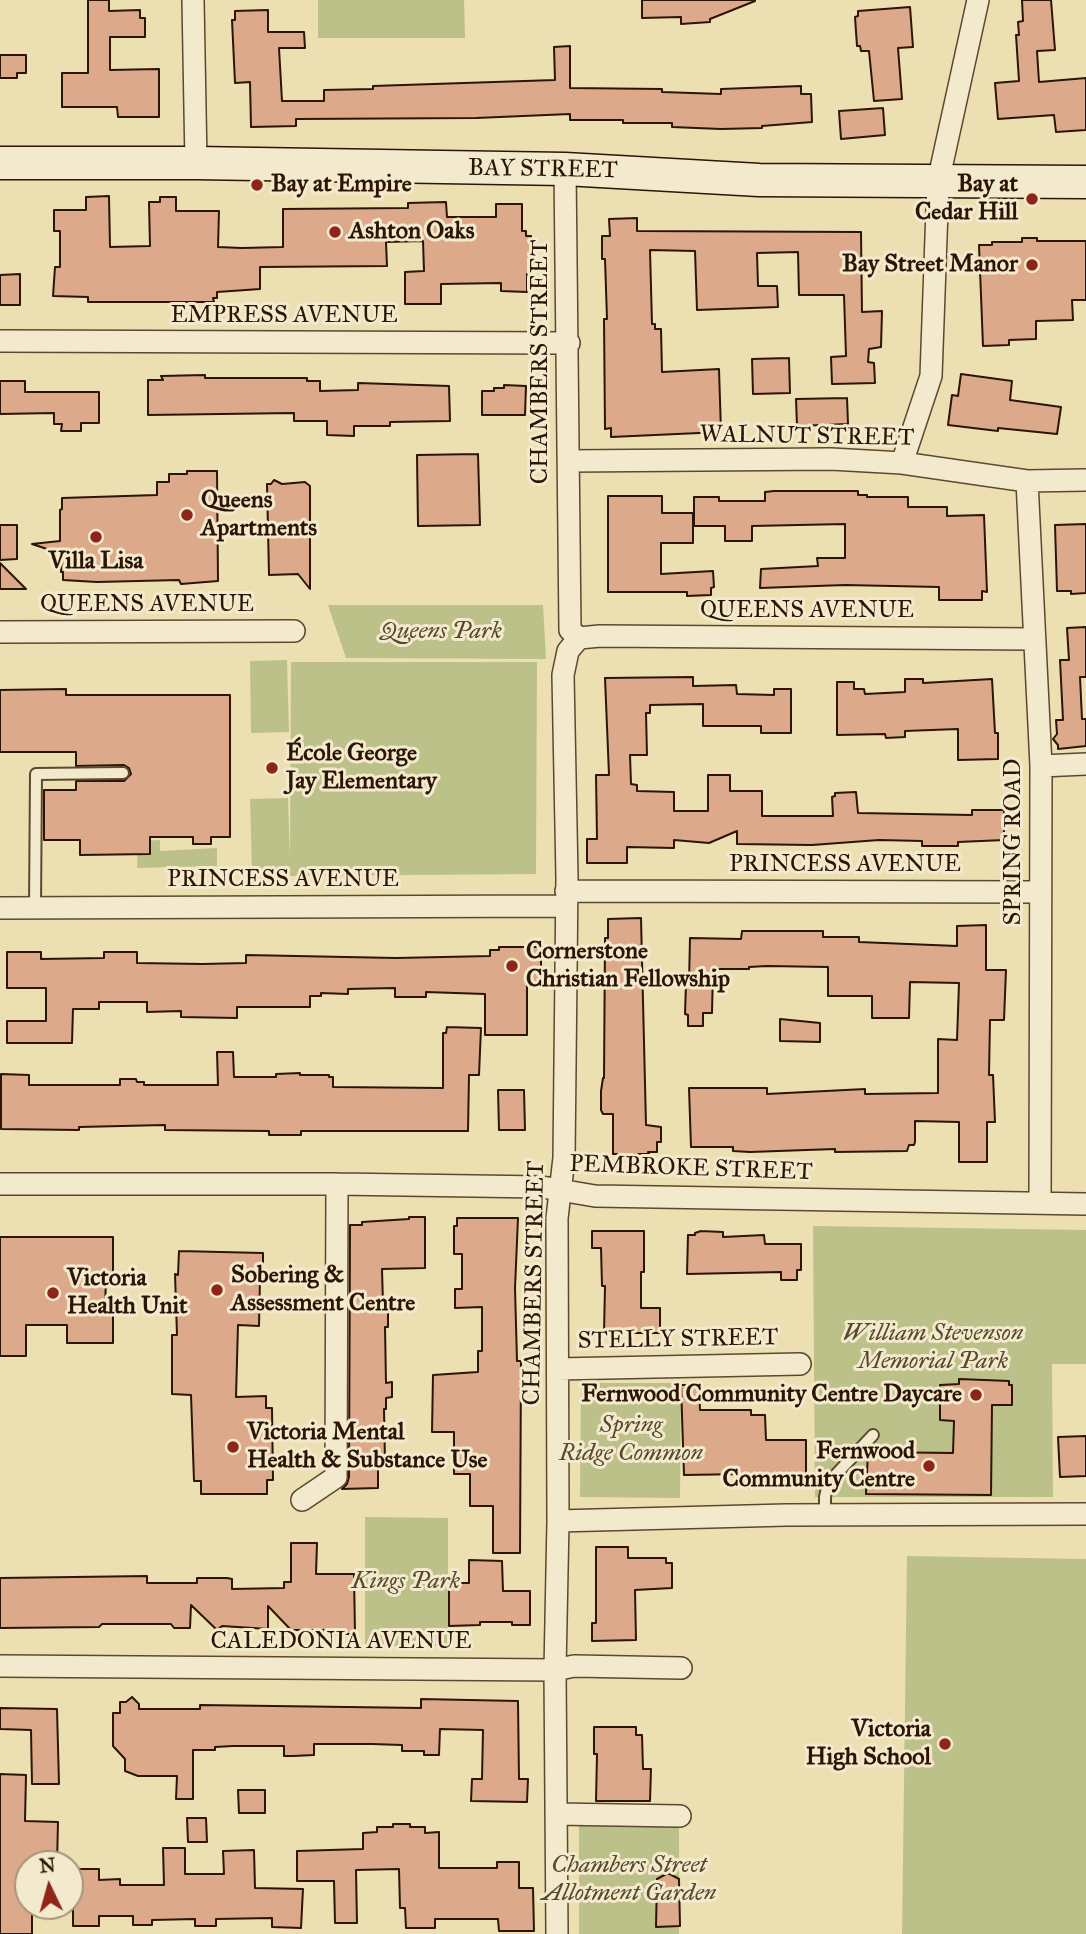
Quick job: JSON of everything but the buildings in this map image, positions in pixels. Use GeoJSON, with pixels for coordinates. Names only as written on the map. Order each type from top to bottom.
{"type":"FeatureCollection","features":[{"type":"Feature","properties":{"kind":"main road","name":"BAY STREET"},"geometry":{"type":"LineString","coordinates":[[0,163],[565,169],[759,180],[1086,182]]}},
{"type":"Feature","properties":{"kind":"street"},"geometry":{"type":"LineString","coordinates":[[193,0],[195,163]]}},
{"type":"Feature","properties":{"kind":"street"},"geometry":{"type":"LineString","coordinates":[[902,463],[931,376],[937,182],[978,0]]}},
{"type":"Feature","properties":{"kind":"street","name":"CHAMBERS STREET"},"geometry":{"type":"LineString","coordinates":[[557,1934],[557,1218],[561,1191],[566,898],[563,675],[568,651],[579,638],[570,630],[569,343],[565,169]]}},
{"type":"Feature","properties":{"kind":"street","name":"EMPRESS AVENUE"},"geometry":{"type":"LineString","coordinates":[[0,341],[569,343]]}},
{"type":"Feature","properties":{"kind":"street","name":"WALNUT STREET"},"geometry":{"type":"LineString","coordinates":[[569,461],[831,459],[902,463],[1027,481],[1086,480]]}},
{"type":"Feature","properties":{"kind":"street","name":"SPRING ROAD"},"geometry":{"type":"LineString","coordinates":[[1027,481],[1041,765],[1040,1203]]}},
{"type":"Feature","properties":{"kind":"street","name":"QUEENS AVENUE"},"geometry":{"type":"LineString","coordinates":[[0,632],[294,631]]}},
{"type":"Feature","properties":{"kind":"street","name":"QUEENS AVENUE"},"geometry":{"type":"LineString","coordinates":[[579,638],[1034,639]]}},
{"type":"Feature","properties":{"kind":"street"},"geometry":{"type":"LineString","coordinates":[[1041,765],[1086,764]]}},
{"type":"Feature","properties":{"kind":"street","name":"PRINCESS AVENUE"},"geometry":{"type":"LineString","coordinates":[[0,908],[1040,892]]}},
{"type":"Feature","properties":{"kind":"street","name":"PEMBROKE STREET"},"geometry":{"type":"LineString","coordinates":[[0,1184],[541,1187],[609,1196],[1086,1204]]}},
{"type":"Feature","properties":{"kind":"street"},"geometry":{"type":"LineString","coordinates":[[302,1500],[336,1477],[337,1184]]}},
{"type":"Feature","properties":{"kind":"street","name":"STELLY STREET"},"geometry":{"type":"LineString","coordinates":[[558,1369],[800,1364]]}},
{"type":"Feature","properties":{"kind":"street"},"geometry":{"type":"LineString","coordinates":[[558,1521],[825,1515],[1086,1514]]}},
{"type":"Feature","properties":{"kind":"street","name":"CALEDONIA AVENUE"},"geometry":{"type":"LineString","coordinates":[[0,1666],[555,1670],[574,1666],[681,1668]]}},
{"type":"Feature","properties":{"kind":"street"},"geometry":{"type":"LineString","coordinates":[[556,1814],[681,1816]]}},
{"type":"Feature","properties":{"kind":"lane"},"geometry":{"type":"LineString","coordinates":[[35,908],[36,774],[122,774]]}},
{"type":"Feature","properties":{"kind":"lane"},"geometry":{"type":"LineString","coordinates":[[825,1515],[828,1483],[873,1435]]}},
{"type":"Feature","properties":{"kind":"green space"},"geometry":{"type":"Polygon","coordinates":[[[318,0],[464,0],[465,38],[318,38],[318,0]]]}},
{"type":"Feature","properties":{"kind":"green space","name":"Queens Park"},"geometry":{"type":"Polygon","coordinates":[[[328,605],[543,605],[546,659],[346,658],[328,605]]]}},
{"type":"Feature","properties":{"kind":"green space"},"geometry":{"type":"Polygon","coordinates":[[[287,660],[289,732],[251,733],[250,661],[287,660]]]}},
{"type":"Feature","properties":{"kind":"green space"},"geometry":{"type":"Polygon","coordinates":[[[291,662],[537,662],[536,874],[290,876],[290,870],[252,871],[250,799],[288,798],[290,859],[291,662]]]}},
{"type":"Feature","properties":{"kind":"green space"},"geometry":{"type":"Polygon","coordinates":[[[160,840],[160,851],[217,848],[217,866],[137,868],[138,841],[160,840]]]}},
{"type":"Feature","properties":{"kind":"green space","name":"William Stevenson Memorial Park"},"geometry":{"type":"Polygon","coordinates":[[[813,1226],[1086,1230],[1086,1364],[1052,1364],[1053,1497],[815,1497],[813,1226]]]}},
{"type":"Feature","properties":{"kind":"green space","name":"Spring Ridge Common"},"geometry":{"type":"Polygon","coordinates":[[[581,1383],[681,1383],[680,1498],[580,1497],[581,1383]]]}},
{"type":"Feature","properties":{"kind":"green space","name":"Kings Park"},"geometry":{"type":"Polygon","coordinates":[[[365,1517],[448,1518],[448,1646],[365,1646],[365,1517]]]}},
{"type":"Feature","properties":{"kind":"green space","name":"Victoria High School"},"geometry":{"type":"Polygon","coordinates":[[[907,1556],[1086,1559],[1086,1934],[902,1934],[907,1556]]]}},
{"type":"Feature","properties":{"kind":"green space","name":"Chambers Street Allotment Garden"},"geometry":{"type":"Polygon","coordinates":[[[579,1825],[679,1825],[679,1934],[579,1934],[579,1825]]]}},
{"type":"Feature","properties":{"kind":"place","name":"Bay at Empire"},"geometry":{"type":"Point","coordinates":[257,185]}},
{"type":"Feature","properties":{"kind":"place","name":"Bay at Cedar Hill"},"geometry":{"type":"Point","coordinates":[1032,199]}},
{"type":"Feature","properties":{"kind":"place","name":"Ashton Oaks"},"geometry":{"type":"Point","coordinates":[335,232]}},
{"type":"Feature","properties":{"kind":"place","name":"Bay Street Manor"},"geometry":{"type":"Point","coordinates":[1032,265]}},
{"type":"Feature","properties":{"kind":"place","name":"Queens Apartments"},"geometry":{"type":"Point","coordinates":[187,515]}},
{"type":"Feature","properties":{"kind":"place","name":"Villa Lisa"},"geometry":{"type":"Point","coordinates":[96,537]}},
{"type":"Feature","properties":{"kind":"place","name":"École George Jay Elementary"},"geometry":{"type":"Point","coordinates":[272,768]}},
{"type":"Feature","properties":{"kind":"place","name":"Cornerstone Christian Fellowship"},"geometry":{"type":"Point","coordinates":[512,966]}},
{"type":"Feature","properties":{"kind":"place","name":"Sobering & Assessment Centre"},"geometry":{"type":"Point","coordinates":[217,1290]}},
{"type":"Feature","properties":{"kind":"place","name":"Victoria Health Unit"},"geometry":{"type":"Point","coordinates":[53,1293]}},
{"type":"Feature","properties":{"kind":"place","name":"Fernwood Community Centre Daycare"},"geometry":{"type":"Point","coordinates":[976,1395]}},
{"type":"Feature","properties":{"kind":"place","name":"Victoria Mental Health & Substance Use"},"geometry":{"type":"Point","coordinates":[233,1447]}},
{"type":"Feature","properties":{"kind":"place","name":"Fernwood Community Centre"},"geometry":{"type":"Point","coordinates":[929,1466]}},
{"type":"Feature","properties":{"kind":"place","name":"Victoria High School"},"geometry":{"type":"Point","coordinates":[945,1744]}}]}
